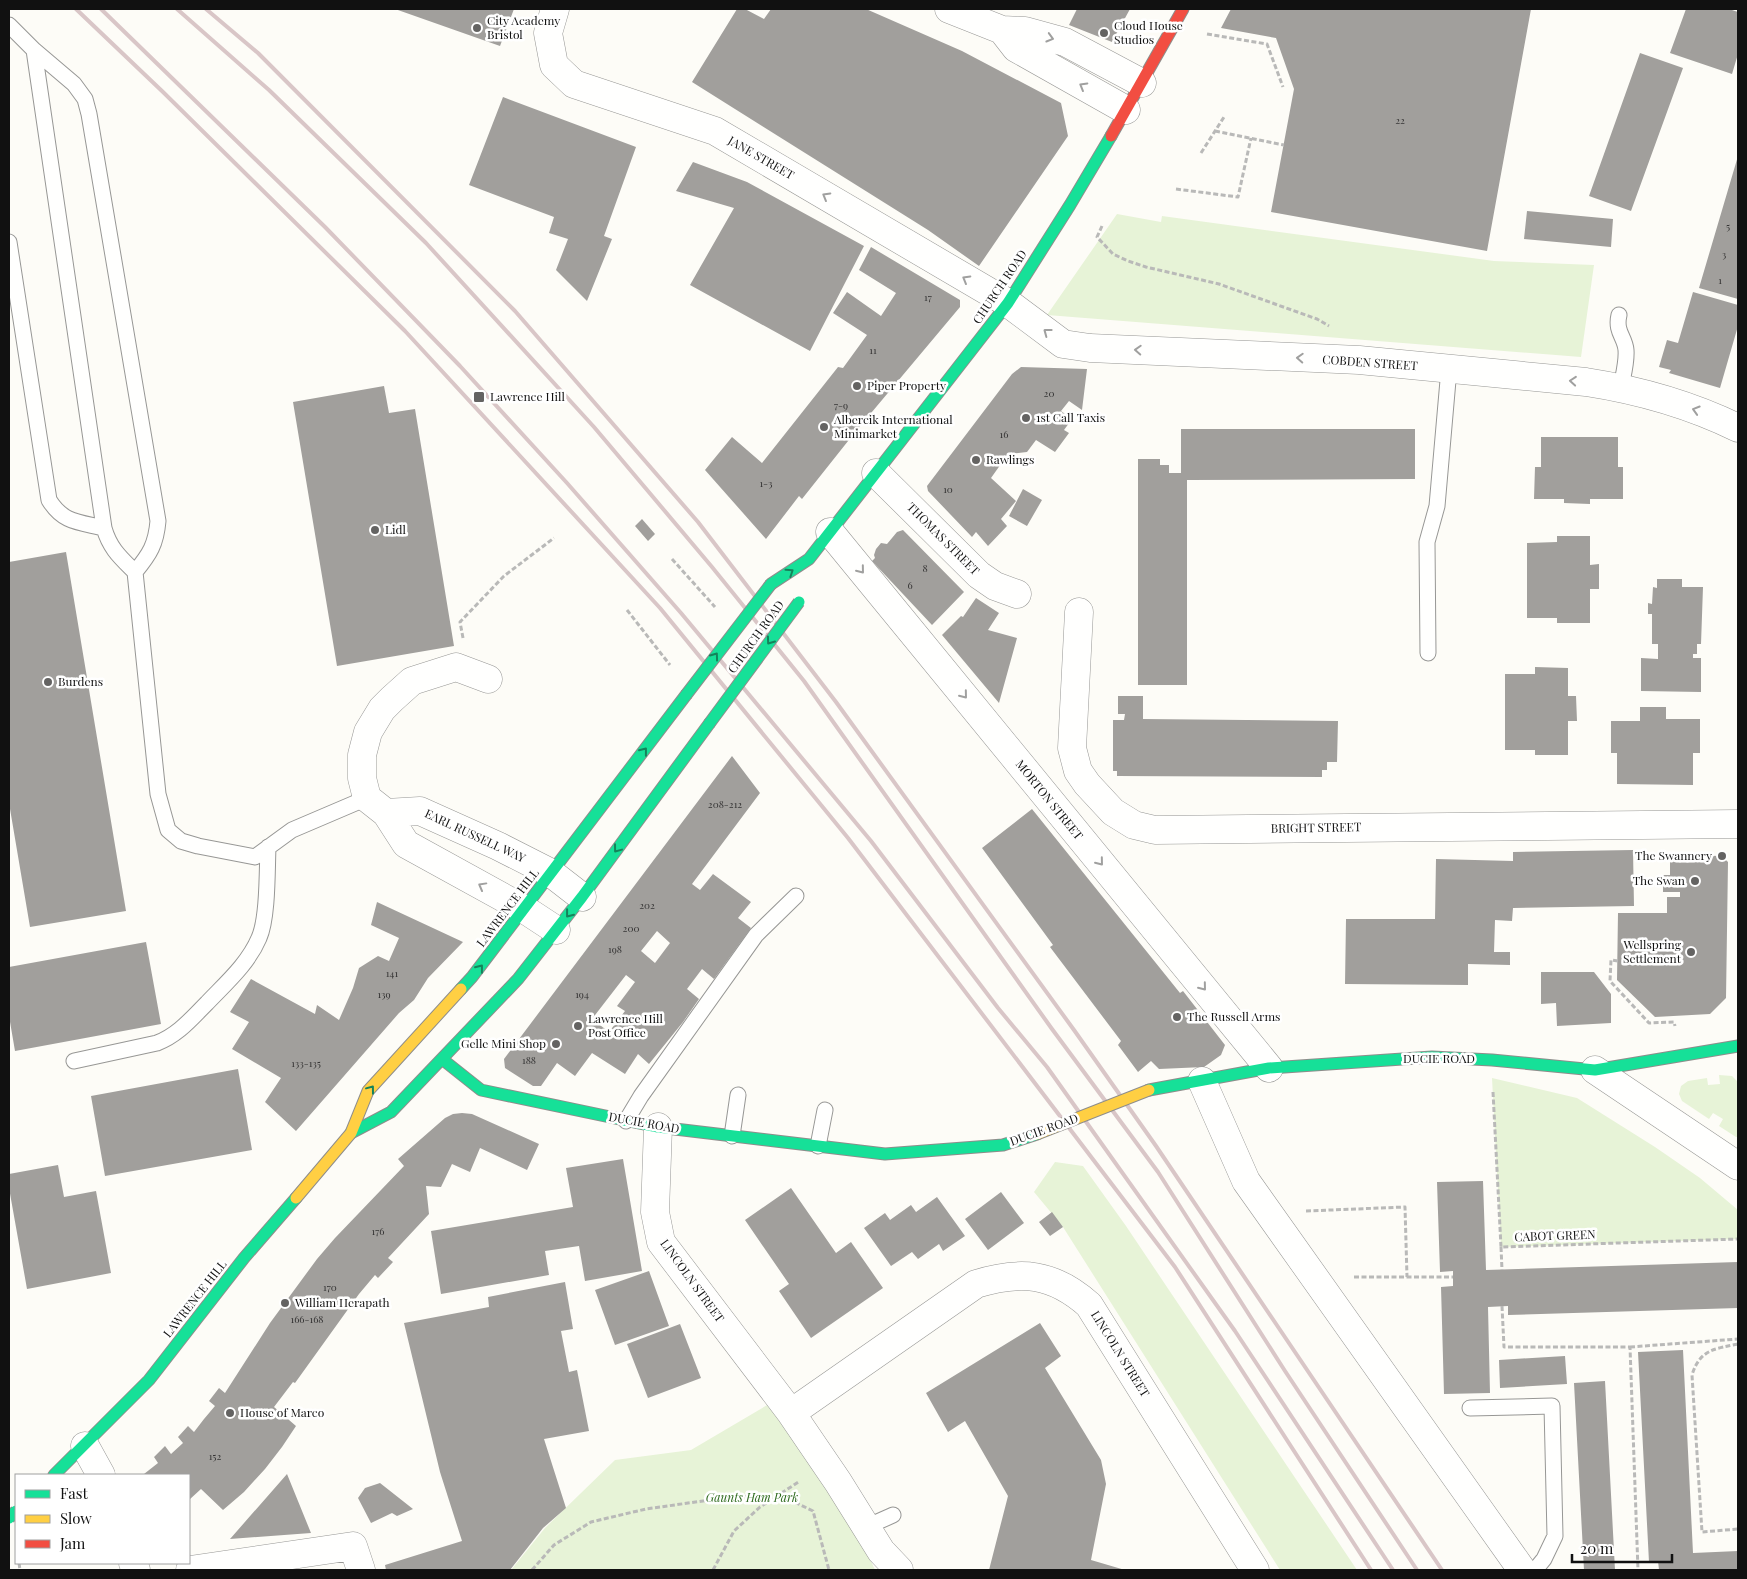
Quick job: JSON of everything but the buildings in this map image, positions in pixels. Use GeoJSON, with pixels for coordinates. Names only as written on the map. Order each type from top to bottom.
{"type":"FeatureCollection","features":[{"type":"Feature","properties":{"kind":"main road","name":"CHURCH ROAD"},"geometry":{"type":"LineString","coordinates":[[686,695],[771,584],[809,559],[1008,303],[1126,110],[1183,9]]}},
{"type":"Feature","properties":{"kind":"main road","name":"CHURCH ROAD"},"geometry":{"type":"LineString","coordinates":[[805,576],[809,559]]}},
{"type":"Feature","properties":{"kind":"main road","name":"CHURCH ROAD"},"geometry":{"type":"LineString","coordinates":[[709,724],[800,598]]}},
{"type":"Feature","properties":{"kind":"main road","name":"LAWRENCE HILL"},"geometry":{"type":"LineString","coordinates":[[55,1474],[150,1380],[244,1258],[351,1133],[368,1091],[460,992],[686,695]]}},
{"type":"Feature","properties":{"kind":"main road","name":"LAWRENCE HILL"},"geometry":{"type":"LineString","coordinates":[[351,1133],[391,1112],[518,979],[582,897],[709,724]]}},
{"type":"Feature","properties":{"kind":"main road","name":"DUCIE ROAD"},"geometry":{"type":"LineString","coordinates":[[442,1059],[481,1090],[658,1127],[884,1154],[1003,1145],[1037,1134],[1149,1090],[1269,1068],[1432,1057],[1492,1060],[1595,1070],[1738,1046]]}},
{"type":"Feature","properties":{"kind":"street","name":"JANE STREET"},"geometry":{"type":"LineString","coordinates":[[555,9],[548,33],[554,65],[574,84],[715,131],[1008,303]]}},
{"type":"Feature","properties":{"kind":"street"},"geometry":{"type":"LineString","coordinates":[[949,9],[1002,30],[1025,31],[1065,42],[1142,83]]}},
{"type":"Feature","properties":{"kind":"street"},"geometry":{"type":"LineString","coordinates":[[1002,30],[1016,48],[1126,110]]}},
{"type":"Feature","properties":{"kind":"street","name":"COBDEN STREET"},"geometry":{"type":"LineString","coordinates":[[1008,303],[1063,344],[1090,348],[1359,360],[1586,382],[1621,387],[1712,415],[1738,428]]}},
{"type":"Feature","properties":{"kind":"street","name":"THOMAS STREET"},"geometry":{"type":"LineString","coordinates":[[876,473],[979,575],[995,586],[1016,594]]}},
{"type":"Feature","properties":{"kind":"street","name":"MORTON STREET"},"geometry":{"type":"LineString","coordinates":[[830,532],[1269,1068]]}},
{"type":"Feature","properties":{"kind":"street","name":"BRIGHT STREET"},"geometry":{"type":"LineString","coordinates":[[1079,612],[1072,748],[1078,771],[1087,784],[1113,812],[1134,825],[1155,830],[1738,824]]}},
{"type":"Feature","properties":{"kind":"street"},"geometry":{"type":"LineString","coordinates":[[488,679],[456,667],[412,681],[382,709],[368,732],[362,755],[362,778],[376,806],[406,844],[524,909],[556,930]]}},
{"type":"Feature","properties":{"kind":"street","name":"EARL RUSSELL WAY"},"geometry":{"type":"LineString","coordinates":[[376,806],[420,811],[552,873],[582,897]]}},
{"type":"Feature","properties":{"kind":"street","name":"DUCIE ROAD"},"geometry":{"type":"LineString","coordinates":[[1595,1070],[1738,1166]]}},
{"type":"Feature","properties":{"kind":"street"},"geometry":{"type":"LineString","coordinates":[[1202,1081],[1246,1182],[1522,1570]]}},
{"type":"Feature","properties":{"kind":"street","name":"LINCOLN STREET"},"geometry":{"type":"LineString","coordinates":[[658,1127],[655,1212],[661,1242],[791,1413],[881,1551],[899,1570]]}},
{"type":"Feature","properties":{"kind":"street","name":"LINCOLN STREET"},"geometry":{"type":"LineString","coordinates":[[791,1413],[976,1284],[998,1278],[1016,1276],[1058,1283],[1067,1287],[1089,1304],[1255,1570]]}},
{"type":"Feature","properties":{"kind":"street"},"geometry":{"type":"LineString","coordinates":[[81,1450],[100,1474]]}},
{"type":"Feature","properties":{"kind":"street"},"geometry":{"type":"LineString","coordinates":[[190,1570],[357,1558]]}},
{"type":"Feature","properties":{"kind":"lane"},"geometry":{"type":"LineString","coordinates":[[9,26],[74,84],[85,99],[89,114],[158,521],[156,539],[148,556],[136,572]]}},
{"type":"Feature","properties":{"kind":"lane"},"geometry":{"type":"LineString","coordinates":[[34,50],[104,528],[108,542],[116,553],[136,572],[158,794],[168,830],[181,841],[255,857],[292,830],[376,806]]}},
{"type":"Feature","properties":{"kind":"lane"},"geometry":{"type":"LineString","coordinates":[[9,242],[49,500],[56,512],[70,520],[104,528]]}},
{"type":"Feature","properties":{"kind":"lane"},"geometry":{"type":"LineString","coordinates":[[1619,314],[1617,322],[1626,349],[1621,387]]}},
{"type":"Feature","properties":{"kind":"lane"},"geometry":{"type":"LineString","coordinates":[[1428,653],[1426,542],[1438,506],[1450,369]]}},
{"type":"Feature","properties":{"kind":"lane"},"geometry":{"type":"LineString","coordinates":[[74,1061],[156,1043],[168,1038],[184,1026],[236,974],[255,945],[262,930],[268,847]]}},
{"type":"Feature","properties":{"kind":"lane"},"geometry":{"type":"LineString","coordinates":[[626,1120],[756,934],[796,896]]}},
{"type":"Feature","properties":{"kind":"lane"},"geometry":{"type":"LineString","coordinates":[[732,1136],[738,1095]]}},
{"type":"Feature","properties":{"kind":"lane"},"geometry":{"type":"LineString","coordinates":[[818,1146],[825,1110]]}},
{"type":"Feature","properties":{"kind":"lane"},"geometry":{"type":"LineString","coordinates":[[1470,1408],[1552,1406],[1555,1536],[1544,1559],[1535,1570]]}},
{"type":"Feature","properties":{"kind":"lane"},"geometry":{"type":"LineString","coordinates":[[866,1527],[893,1515]]}},
{"type":"Feature","properties":{"kind":"path"},"geometry":{"type":"LineString","coordinates":[[1203,41],[1207,33],[1267,44],[1283,87]]}},
{"type":"Feature","properties":{"kind":"path"},"geometry":{"type":"LineString","coordinates":[[1201,153],[1224,117]]}},
{"type":"Feature","properties":{"kind":"path"},"geometry":{"type":"LineString","coordinates":[[1215,131],[1284,145]]}},
{"type":"Feature","properties":{"kind":"path"},"geometry":{"type":"LineString","coordinates":[[1176,189],[1238,197],[1251,138]]}},
{"type":"Feature","properties":{"kind":"path"},"geometry":{"type":"LineString","coordinates":[[1102,226],[1097,237],[1113,254],[1146,268],[1219,284],[1317,319],[1335,332],[1359,360]]}},
{"type":"Feature","properties":{"kind":"path"},"geometry":{"type":"LineString","coordinates":[[456,667],[464,646],[460,622],[504,576],[554,538]]}},
{"type":"Feature","properties":{"kind":"path"},"geometry":{"type":"LineString","coordinates":[[672,559],[720,613]]}},
{"type":"Feature","properties":{"kind":"path"},"geometry":{"type":"LineString","coordinates":[[627,610],[676,672]]}},
{"type":"Feature","properties":{"kind":"path"},"geometry":{"type":"LineString","coordinates":[[1618,961],[1610,960],[1610,982],[1650,1023],[1674,1022],[1675,1026]]}},
{"type":"Feature","properties":{"kind":"path","name":"CABOT GREEN"},"geometry":{"type":"LineString","coordinates":[[1492,1060],[1501,1247],[1738,1238]]}},
{"type":"Feature","properties":{"kind":"path"},"geometry":{"type":"LineString","coordinates":[[1268,1213],[1405,1207],[1408,1277]]}},
{"type":"Feature","properties":{"kind":"path"},"geometry":{"type":"LineString","coordinates":[[1738,1238],[1738,1244]]}},
{"type":"Feature","properties":{"kind":"path"},"geometry":{"type":"LineString","coordinates":[[1501,1247],[1502,1270]]}},
{"type":"Feature","properties":{"kind":"path"},"geometry":{"type":"LineString","coordinates":[[1315,1277],[1453,1278]]}},
{"type":"Feature","properties":{"kind":"path"},"geometry":{"type":"LineString","coordinates":[[1502,1306],[1504,1347],[1630,1347],[1738,1339]]}},
{"type":"Feature","properties":{"kind":"path"},"geometry":{"type":"LineString","coordinates":[[1738,1344],[1710,1350],[1705,1353],[1697,1363],[1692,1375],[1702,1532],[1738,1529]]}},
{"type":"Feature","properties":{"kind":"path"},"geometry":{"type":"LineString","coordinates":[[1630,1347],[1638,1570]]}},
{"type":"Feature","properties":{"kind":"path"},"geometry":{"type":"LineString","coordinates":[[713,1570],[734,1531],[760,1508],[798,1484],[810,1468],[815,1449]]}},
{"type":"Feature","properties":{"kind":"path"},"geometry":{"type":"LineString","coordinates":[[532,1570],[554,1545],[591,1522],[646,1509],[732,1497],[780,1495],[813,1511],[829,1570]]}},
{"type":"Feature","properties":{"kind":"green space"},"geometry":{"type":"Polygon","coordinates":[[[1117,214],[1161,222],[1162,216],[1494,261],[1594,265],[1581,357],[1047,315],[1117,214]]]}},
{"type":"Feature","properties":{"kind":"green space"},"geometry":{"type":"Polygon","coordinates":[[[1719,1075],[1732,1076],[1738,1082],[1738,1137],[1719,1126],[1723,1119],[1713,1113],[1709,1119],[1682,1101],[1679,1094],[1681,1086],[1688,1081],[1707,1078],[1708,1085],[1720,1084],[1719,1075]]]}},
{"type":"Feature","properties":{"kind":"green space"},"geometry":{"type":"Polygon","coordinates":[[[1492,1078],[1577,1098],[1655,1147],[1700,1178],[1738,1210],[1737,1239],[1501,1247],[1492,1078]]]}},
{"type":"Feature","properties":{"kind":"green space"},"geometry":{"type":"Polygon","coordinates":[[[1055,1162],[1083,1166],[1126,1226],[1357,1570],[1280,1570],[1063,1227],[1034,1192],[1055,1162]]]}},
{"type":"Feature","properties":{"kind":"green space","name":"Gaunts Ham Park"},"geometry":{"type":"Polygon","coordinates":[[[774,1401],[851,1517],[875,1570],[511,1570],[545,1528],[615,1460],[691,1450],[774,1401]]]}},
{"type":"Feature","properties":{"kind":"railway"},"geometry":{"type":"LineString","coordinates":[[76,9],[163,92],[405,331],[660,608],[848,838],[1175,1267],[1371,1570]]}},
{"type":"Feature","properties":{"kind":"railway"},"geometry":{"type":"LineString","coordinates":[[101,9],[325,227],[460,366],[567,483],[681,613],[871,841],[998,1008],[1047,1067],[1235,1331],[1393,1570]]}},
{"type":"Feature","properties":{"kind":"railway"},"geometry":{"type":"LineString","coordinates":[[177,9],[269,90],[426,243],[594,427],[712,567],[804,681],[1052,1029],[1158,1172],[1285,1371],[1417,1570]]}},
{"type":"Feature","properties":{"kind":"railway"},"geometry":{"type":"LineString","coordinates":[[206,9],[258,53],[515,311],[698,522],[836,702],[1074,1030],[1156,1146],[1442,1570]]}},
{"type":"Feature","properties":{"kind":"traffic: fast"},"geometry":{"type":"LineString","coordinates":[[771,584],[809,559],[1008,303],[1111,136]]}},
{"type":"Feature","properties":{"kind":"traffic: fast"},"geometry":{"type":"LineString","coordinates":[[686,695],[771,584]]}},
{"type":"Feature","properties":{"kind":"traffic: fast"},"geometry":{"type":"LineString","coordinates":[[709,724],[799,602]]}},
{"type":"Feature","properties":{"kind":"traffic: fast"},"geometry":{"type":"LineString","coordinates":[[461,989],[686,695]]}},
{"type":"Feature","properties":{"kind":"traffic: fast"},"geometry":{"type":"LineString","coordinates":[[351,1133],[391,1112],[518,979],[582,897],[709,724]]}},
{"type":"Feature","properties":{"kind":"traffic: fast"},"geometry":{"type":"LineString","coordinates":[[1149,1090],[1269,1068],[1432,1057],[1492,1060],[1595,1070],[1738,1046]]}},
{"type":"Feature","properties":{"kind":"traffic: fast"},"geometry":{"type":"LineString","coordinates":[[442,1059],[481,1090],[658,1127],[885,1154],[1003,1145],[1037,1134]]}},
{"type":"Feature","properties":{"kind":"traffic: fast"},"geometry":{"type":"LineString","coordinates":[[55,1474],[149,1380],[244,1258],[296,1198]]}},
{"type":"Feature","properties":{"kind":"traffic: fast"},"geometry":{"type":"LineString","coordinates":[[9,1518],[15,1512]]}},
{"type":"Feature","properties":{"kind":"traffic: slow"},"geometry":{"type":"LineString","coordinates":[[296,1198],[351,1133],[368,1091],[461,989]]}},
{"type":"Feature","properties":{"kind":"traffic: slow"},"geometry":{"type":"LineString","coordinates":[[1037,1134],[1149,1090]]}},
{"type":"Feature","properties":{"kind":"traffic: jam"},"geometry":{"type":"LineString","coordinates":[[1111,136],[1183,9]]}},
{"type":"Feature","properties":{"kind":"place","name":"City Academy Bristol"},"geometry":{"type":"Point","coordinates":[477,28]}},
{"type":"Feature","properties":{"kind":"place","name":"Cloud House Studios"},"geometry":{"type":"Point","coordinates":[1104,33]}},
{"type":"Feature","properties":{"kind":"place","name":"Piper Property"},"geometry":{"type":"Point","coordinates":[857,386]}},
{"type":"Feature","properties":{"kind":"place","name":"Lawrence Hill"},"geometry":{"type":"Point","coordinates":[479,397]}},
{"type":"Feature","properties":{"kind":"place","name":"1st Call Taxis"},"geometry":{"type":"Point","coordinates":[1026,418]}},
{"type":"Feature","properties":{"kind":"place","name":"Albercik International Minimarket"},"geometry":{"type":"Point","coordinates":[824,427]}},
{"type":"Feature","properties":{"kind":"place","name":"Rawlings"},"geometry":{"type":"Point","coordinates":[976,460]}},
{"type":"Feature","properties":{"kind":"place","name":"Lidl"},"geometry":{"type":"Point","coordinates":[375,530]}},
{"type":"Feature","properties":{"kind":"place","name":"Burdens"},"geometry":{"type":"Point","coordinates":[48,682]}},
{"type":"Feature","properties":{"kind":"place","name":"The Swannery"},"geometry":{"type":"Point","coordinates":[1722,856]}},
{"type":"Feature","properties":{"kind":"place","name":"The Swan"},"geometry":{"type":"Point","coordinates":[1695,881]}},
{"type":"Feature","properties":{"kind":"place","name":"Wellspring Settlement"},"geometry":{"type":"Point","coordinates":[1691,952]}},
{"type":"Feature","properties":{"kind":"place","name":"The Russell Arms"},"geometry":{"type":"Point","coordinates":[1177,1017]}},
{"type":"Feature","properties":{"kind":"place","name":"Lawrence Hill Post Office"},"geometry":{"type":"Point","coordinates":[578,1026]}},
{"type":"Feature","properties":{"kind":"place","name":"Gelle Mini Shop"},"geometry":{"type":"Point","coordinates":[556,1044]}},
{"type":"Feature","properties":{"kind":"place","name":"William Herapath"},"geometry":{"type":"Point","coordinates":[285,1303]}},
{"type":"Feature","properties":{"kind":"place","name":"House of Marco"},"geometry":{"type":"Point","coordinates":[230,1413]}}]}
